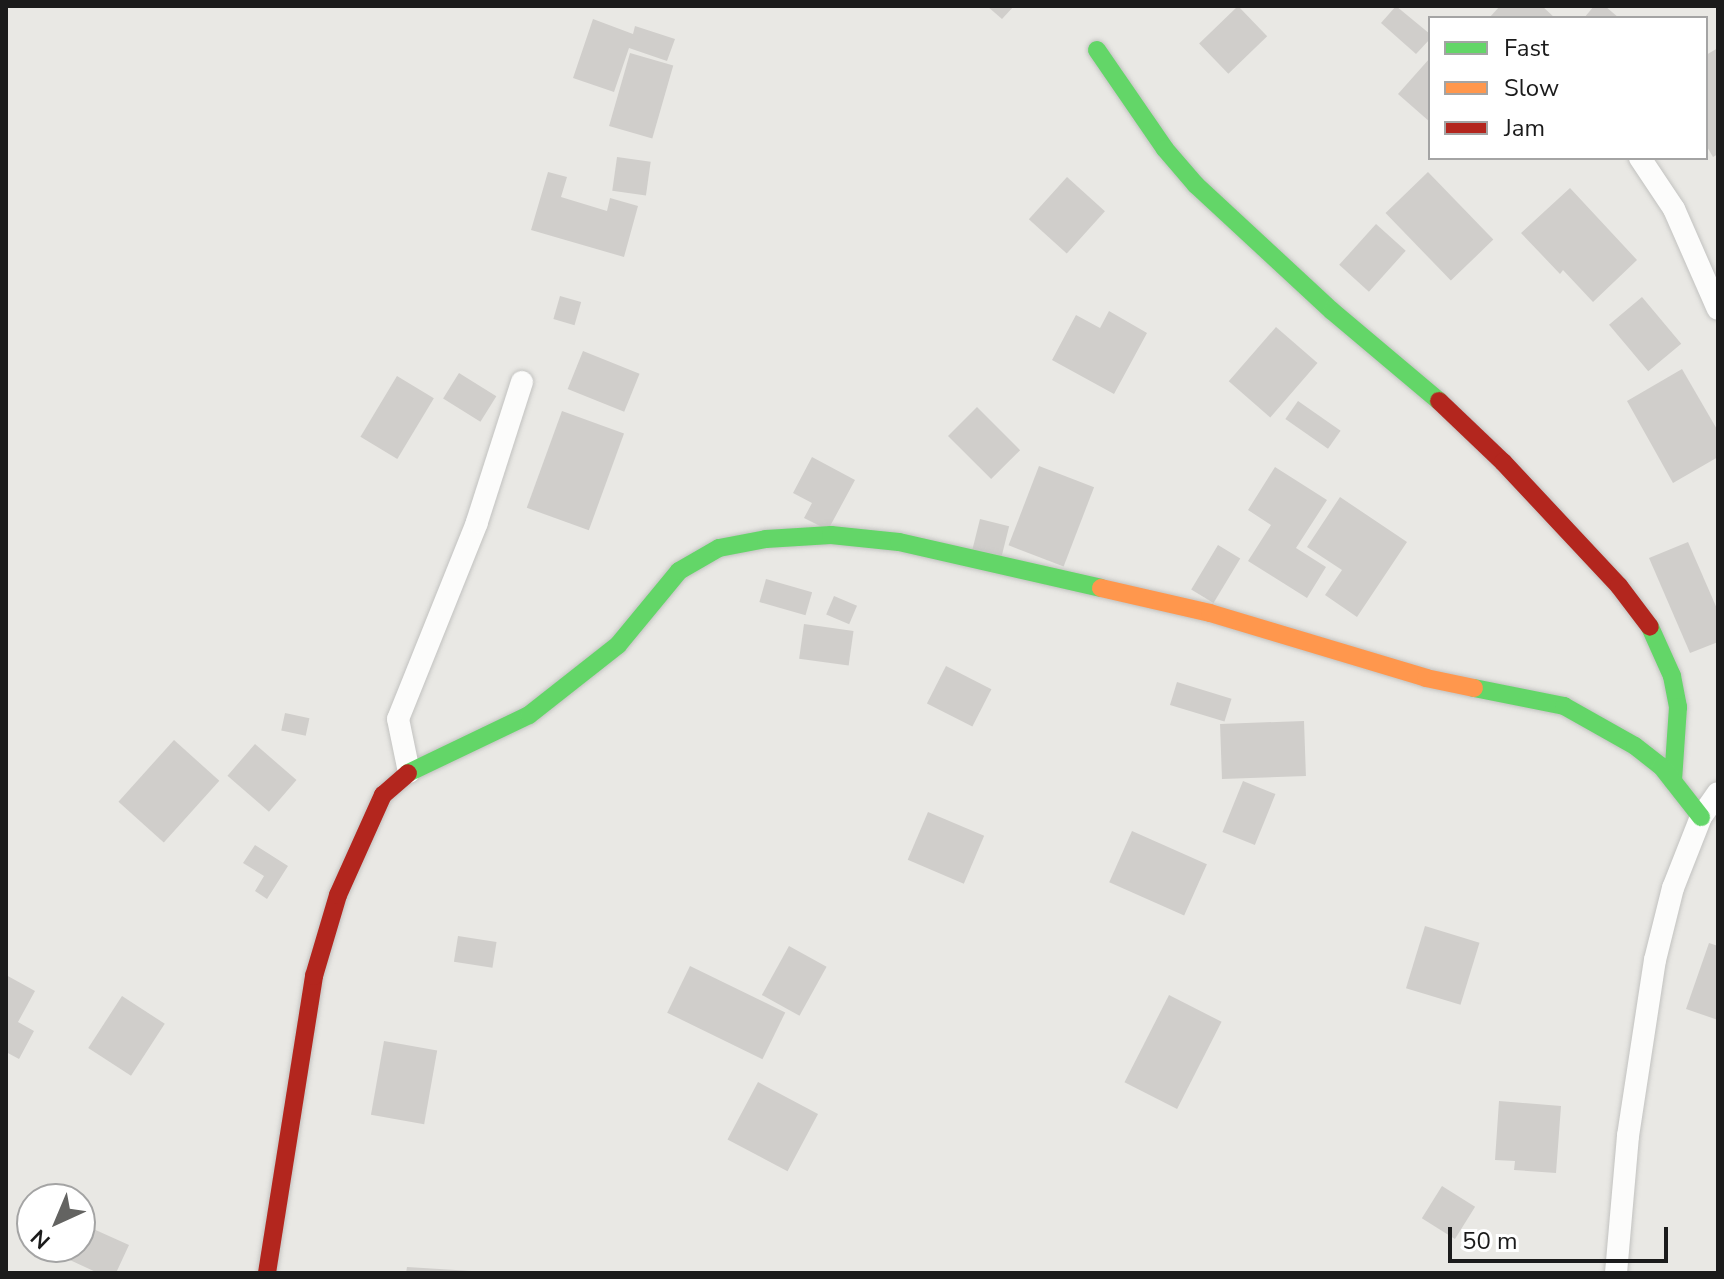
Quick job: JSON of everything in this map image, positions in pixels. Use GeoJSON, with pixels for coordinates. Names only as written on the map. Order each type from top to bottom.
{"type":"FeatureCollection","features":[{"type":"Feature","properties":{"kind":"street"},"geometry":{"type":"LineString","coordinates":[[1097,50],[1165,149],[1196,185],[1332,311],[1430,392],[1513,472],[1619,586],[1650,627],[1672,676],[1678,707],[1673,781]]}},
{"type":"Feature","properties":{"kind":"street"},"geometry":{"type":"LineString","coordinates":[[1641,160],[1674,209],[1718,309]]}},
{"type":"Feature","properties":{"kind":"street"},"geometry":{"type":"LineString","coordinates":[[409,772],[398,719],[477,522],[522,382]]}},
{"type":"Feature","properties":{"kind":"street"},"geometry":{"type":"LineString","coordinates":[[267,1273],[314,976],[338,895],[383,795],[409,772],[529,715],[618,645],[679,571],[719,548],[766,539],[831,535],[899,542],[1210,613],[1426,678],[1564,706],[1635,746],[1661,766],[1701,817]]}},
{"type":"Feature","properties":{"kind":"street"},"geometry":{"type":"LineString","coordinates":[[1616,1273],[1628,1136],[1655,960],[1673,888],[1701,817],[1718,793]]}},
{"type":"Feature","properties":{"kind":"building"},"geometry":{"type":"Polygon","coordinates":[[[987,6],[1014,6],[1002,19],[987,6]]]}},
{"type":"Feature","properties":{"kind":"building"},"geometry":{"type":"Polygon","coordinates":[[[1238,6],[1267,36],[1228,74],[1199,44],[1238,6]]]}},
{"type":"Feature","properties":{"kind":"building"},"geometry":{"type":"Polygon","coordinates":[[[1396,6],[1428,32],[1428,41],[1416,54],[1381,23],[1396,6]]]}},
{"type":"Feature","properties":{"kind":"building"},"geometry":{"type":"Polygon","coordinates":[[[1500,6],[1542,6],[1553,16],[1491,16],[1500,6]]]}},
{"type":"Feature","properties":{"kind":"building"},"geometry":{"type":"Polygon","coordinates":[[[1594,6],[1605,6],[1617,16],[1586,16],[1594,6]]]}},
{"type":"Feature","properties":{"kind":"building"},"geometry":{"type":"Polygon","coordinates":[[[593,19],[633,34],[635,26],[675,39],[667,61],[629,48],[614,92],[573,78],[593,19]]]}},
{"type":"Feature","properties":{"kind":"building"},"geometry":{"type":"Polygon","coordinates":[[[1718,48],[1718,154],[1713,157],[1708,148],[1708,54],[1718,48]]]}},
{"type":"Feature","properties":{"kind":"building"},"geometry":{"type":"Polygon","coordinates":[[[630,53],[673,65],[652,138],[609,126],[630,53]]]}},
{"type":"Feature","properties":{"kind":"building"},"geometry":{"type":"Polygon","coordinates":[[[1428,60],[1428,120],[1398,94],[1428,60]]]}},
{"type":"Feature","properties":{"kind":"building"},"geometry":{"type":"Polygon","coordinates":[[[617,157],[651,162],[646,195],[612,191],[617,157]]]}},
{"type":"Feature","properties":{"kind":"building"},"geometry":{"type":"Polygon","coordinates":[[[548,172],[567,177],[561,197],[607,211],[610,198],[638,206],[624,257],[531,230],[548,172]]]}},
{"type":"Feature","properties":{"kind":"building"},"geometry":{"type":"Polygon","coordinates":[[[1428,172],[1493,240],[1451,281],[1386,213],[1428,172]]]}},
{"type":"Feature","properties":{"kind":"building"},"geometry":{"type":"Polygon","coordinates":[[[1067,177],[1105,211],[1067,253],[1029,219],[1067,177]]]}},
{"type":"Feature","properties":{"kind":"building"},"geometry":{"type":"Polygon","coordinates":[[[1570,188],[1637,260],[1593,302],[1563,270],[1560,274],[1521,233],[1570,188]]]}},
{"type":"Feature","properties":{"kind":"building"},"geometry":{"type":"Polygon","coordinates":[[[1376,224],[1406,251],[1369,292],[1339,265],[1376,224]]]}},
{"type":"Feature","properties":{"kind":"building"},"geometry":{"type":"Polygon","coordinates":[[[560,296],[581,302],[575,325],[553,319],[560,296]]]}},
{"type":"Feature","properties":{"kind":"building"},"geometry":{"type":"Polygon","coordinates":[[[1642,297],[1681,344],[1648,371],[1609,325],[1642,297]]]}},
{"type":"Feature","properties":{"kind":"building"},"geometry":{"type":"Polygon","coordinates":[[[1109,311],[1147,333],[1114,394],[1052,360],[1076,315],[1100,328],[1109,311]]]}},
{"type":"Feature","properties":{"kind":"building"},"geometry":{"type":"Polygon","coordinates":[[[1276,327],[1318,363],[1270,417],[1229,381],[1276,327]]]}},
{"type":"Feature","properties":{"kind":"building"},"geometry":{"type":"Polygon","coordinates":[[[583,351],[640,374],[624,412],[568,389],[583,351]]]}},
{"type":"Feature","properties":{"kind":"building"},"geometry":{"type":"Polygon","coordinates":[[[1682,369],[1718,431],[1718,457],[1673,483],[1627,401],[1682,369]]]}},
{"type":"Feature","properties":{"kind":"building"},"geometry":{"type":"Polygon","coordinates":[[[459,373],[496,396],[480,422],[443,398],[459,373]]]}},
{"type":"Feature","properties":{"kind":"building"},"geometry":{"type":"Polygon","coordinates":[[[397,376],[434,398],[397,459],[360,437],[397,376]]]}},
{"type":"Feature","properties":{"kind":"building"},"geometry":{"type":"Polygon","coordinates":[[[1298,401],[1341,431],[1328,449],[1285,419],[1298,401]]]}},
{"type":"Feature","properties":{"kind":"building"},"geometry":{"type":"Polygon","coordinates":[[[977,407],[1020,450],[991,479],[948,436],[977,407]]]}},
{"type":"Feature","properties":{"kind":"building"},"geometry":{"type":"Polygon","coordinates":[[[562,411],[624,434],[589,530],[527,508],[562,411]]]}},
{"type":"Feature","properties":{"kind":"building"},"geometry":{"type":"Polygon","coordinates":[[[812,457],[855,480],[828,530],[804,518],[812,503],[793,493],[812,457]]]}},
{"type":"Feature","properties":{"kind":"building"},"geometry":{"type":"Polygon","coordinates":[[[1039,466],[1094,487],[1064,566],[1009,545],[1039,466]]]}},
{"type":"Feature","properties":{"kind":"building"},"geometry":{"type":"Polygon","coordinates":[[[1275,467],[1327,500],[1296,548],[1326,567],[1307,598],[1248,561],[1271,525],[1248,510],[1275,467]]]}},
{"type":"Feature","properties":{"kind":"building"},"geometry":{"type":"Polygon","coordinates":[[[1340,497],[1407,542],[1357,617],[1325,595],[1342,570],[1307,547],[1340,497]]]}},
{"type":"Feature","properties":{"kind":"building"},"geometry":{"type":"Polygon","coordinates":[[[980,519],[1009,526],[1001,558],[972,551],[980,519]]]}},
{"type":"Feature","properties":{"kind":"building"},"geometry":{"type":"Polygon","coordinates":[[[1688,542],[1718,611],[1718,642],[1690,653],[1649,558],[1688,542]]]}},
{"type":"Feature","properties":{"kind":"building"},"geometry":{"type":"Polygon","coordinates":[[[1218,545],[1240,558],[1214,603],[1191,590],[1218,545]]]}},
{"type":"Feature","properties":{"kind":"building"},"geometry":{"type":"Polygon","coordinates":[[[766,579],[812,592],[806,615],[759,602],[766,579]]]}},
{"type":"Feature","properties":{"kind":"building"},"geometry":{"type":"Polygon","coordinates":[[[834,596],[857,606],[849,624],[826,614],[834,596]]]}},
{"type":"Feature","properties":{"kind":"building"},"geometry":{"type":"Polygon","coordinates":[[[804,624],[854,631],[849,666],[799,659],[804,624]]]}},
{"type":"Feature","properties":{"kind":"building"},"geometry":{"type":"Polygon","coordinates":[[[946,666],[991,689],[972,727],[927,703],[946,666]]]}},
{"type":"Feature","properties":{"kind":"building"},"geometry":{"type":"Polygon","coordinates":[[[1177,682],[1232,699],[1224,722],[1170,705],[1177,682]]]}},
{"type":"Feature","properties":{"kind":"building"},"geometry":{"type":"Polygon","coordinates":[[[285,713],[309,718],[306,736],[281,731],[285,713]]]}},
{"type":"Feature","properties":{"kind":"building"},"geometry":{"type":"Polygon","coordinates":[[[1304,721],[1306,776],[1222,779],[1220,724],[1304,721]]]}},
{"type":"Feature","properties":{"kind":"building"},"geometry":{"type":"Polygon","coordinates":[[[174,740],[219,781],[164,842],[118,802],[174,740]]]}},
{"type":"Feature","properties":{"kind":"building"},"geometry":{"type":"Polygon","coordinates":[[[255,744],[297,780],[269,812],[227,776],[255,744]]]}},
{"type":"Feature","properties":{"kind":"building"},"geometry":{"type":"Polygon","coordinates":[[[1243,781],[1275,794],[1255,845],[1222,832],[1243,781]]]}},
{"type":"Feature","properties":{"kind":"building"},"geometry":{"type":"Polygon","coordinates":[[[928,812],[984,836],[964,884],[908,860],[928,812]]]}},
{"type":"Feature","properties":{"kind":"building"},"geometry":{"type":"Polygon","coordinates":[[[1132,831],[1207,864],[1184,916],[1109,882],[1132,831]]]}},
{"type":"Feature","properties":{"kind":"building"},"geometry":{"type":"Polygon","coordinates":[[[255,845],[288,866],[267,899],[255,891],[264,876],[243,863],[255,845]]]}},
{"type":"Feature","properties":{"kind":"building"},"geometry":{"type":"Polygon","coordinates":[[[1425,926],[1480,943],[1461,1005],[1406,988],[1425,926]]]}},
{"type":"Feature","properties":{"kind":"building"},"geometry":{"type":"Polygon","coordinates":[[[458,936],[497,942],[492,968],[454,962],[458,936]]]}},
{"type":"Feature","properties":{"kind":"building"},"geometry":{"type":"Polygon","coordinates":[[[1709,943],[1718,946],[1718,1020],[1686,1009],[1709,943]]]}},
{"type":"Feature","properties":{"kind":"building"},"geometry":{"type":"Polygon","coordinates":[[[789,946],[827,967],[799,1016],[762,995],[789,946]]]}},
{"type":"Feature","properties":{"kind":"building"},"geometry":{"type":"Polygon","coordinates":[[[690,966],[785,1012],[762,1059],[667,1013],[690,966]]]}},
{"type":"Feature","properties":{"kind":"building"},"geometry":{"type":"Polygon","coordinates":[[[6,975],[35,991],[18,1022],[34,1031],[19,1059],[6,1052],[6,975]]]}},
{"type":"Feature","properties":{"kind":"building"},"geometry":{"type":"Polygon","coordinates":[[[1169,995],[1222,1022],[1177,1109],[1125,1082],[1169,995]]]}},
{"type":"Feature","properties":{"kind":"building"},"geometry":{"type":"Polygon","coordinates":[[[122,996],[165,1024],[131,1076],[88,1048],[122,996]]]}},
{"type":"Feature","properties":{"kind":"building"},"geometry":{"type":"Polygon","coordinates":[[[384,1041],[437,1050],[424,1124],[371,1115],[384,1041]]]}},
{"type":"Feature","properties":{"kind":"building"},"geometry":{"type":"Polygon","coordinates":[[[758,1082],[818,1114],[788,1171],[727,1139],[758,1082]]]}},
{"type":"Feature","properties":{"kind":"building"},"geometry":{"type":"Polygon","coordinates":[[[1499,1101],[1561,1106],[1556,1173],[1514,1170],[1515,1161],[1495,1160],[1499,1101]]]}},
{"type":"Feature","properties":{"kind":"building"},"geometry":{"type":"Polygon","coordinates":[[[1442,1186],[1475,1207],[1455,1239],[1422,1218],[1442,1186]]]}},
{"type":"Feature","properties":{"kind":"building"},"geometry":{"type":"Polygon","coordinates":[[[96,1230],[129,1245],[116,1273],[98,1273],[76,1263],[96,1263],[96,1230]]]}},
{"type":"Feature","properties":{"kind":"building"},"geometry":{"type":"Polygon","coordinates":[[[407,1267],[472,1271],[472,1273],[406,1273],[407,1267]]]}},
{"type":"Feature","properties":{"kind":"traffic: fast"},"geometry":{"type":"LineString","coordinates":[[1097,50],[1165,149],[1196,185],[1332,311],[1439,401]]}},
{"type":"Feature","properties":{"kind":"traffic: fast"},"geometry":{"type":"LineString","coordinates":[[408,773],[529,715],[618,645],[679,571],[719,548],[766,539],[831,535],[899,542],[1101,588]]}},
{"type":"Feature","properties":{"kind":"traffic: fast"},"geometry":{"type":"LineString","coordinates":[[1650,627],[1672,676],[1678,707],[1673,781]]}},
{"type":"Feature","properties":{"kind":"traffic: fast"},"geometry":{"type":"LineString","coordinates":[[1474,688],[1564,706],[1635,746],[1661,766],[1701,817]]}},
{"type":"Feature","properties":{"kind":"traffic: slow"},"geometry":{"type":"LineString","coordinates":[[1101,588],[1210,613],[1426,678],[1474,688]]}},
{"type":"Feature","properties":{"kind":"traffic: jam"},"geometry":{"type":"LineString","coordinates":[[1439,401],[1503,462],[1619,586],[1650,627]]}},
{"type":"Feature","properties":{"kind":"traffic: jam"},"geometry":{"type":"LineString","coordinates":[[267,1273],[314,976],[338,895],[383,795],[408,773]]}}]}
